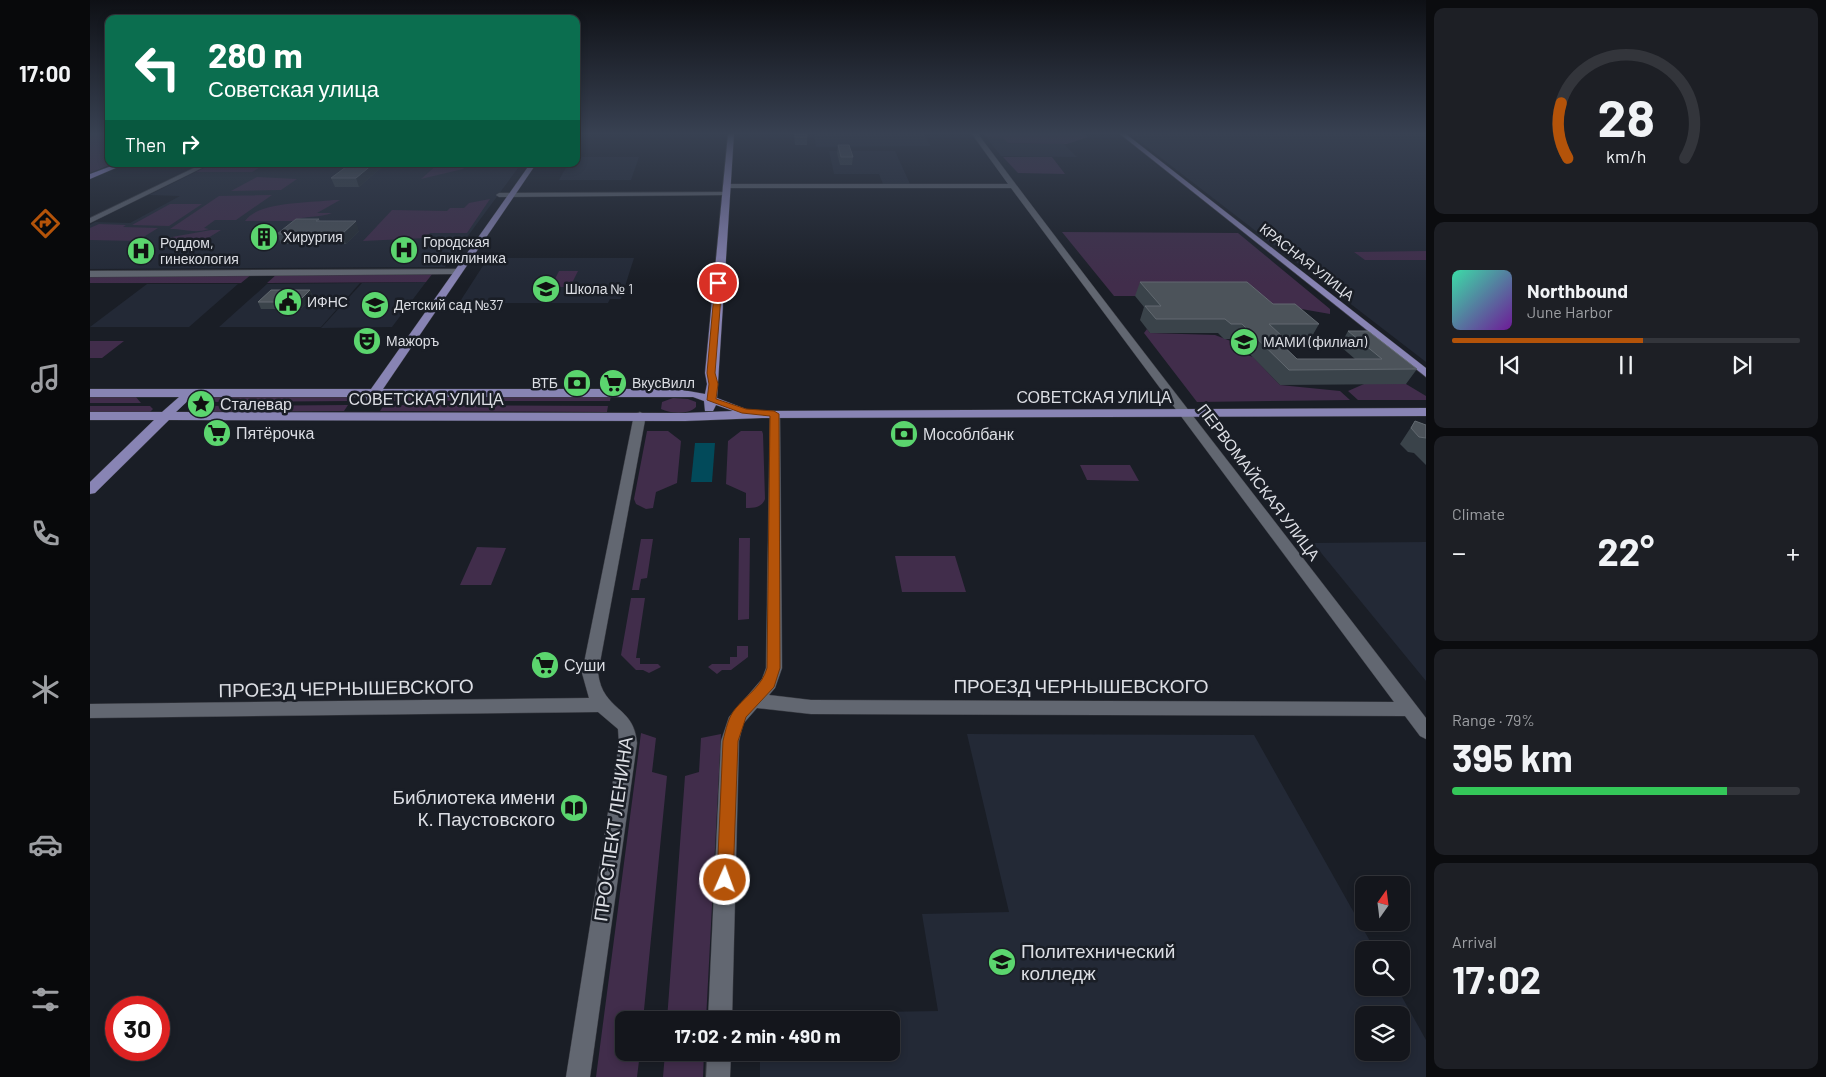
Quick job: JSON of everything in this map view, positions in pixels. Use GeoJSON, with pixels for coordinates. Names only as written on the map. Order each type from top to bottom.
{"type":"FeatureCollection","features":[{"type":"Feature","properties":{"kind":"main road"},"geometry":{"type":"LineString","coordinates":[[359,415],[519,184]]}},
{"type":"Feature","properties":{"kind":"main road"},"geometry":{"type":"LineString","coordinates":[[685,417],[707,410],[712,400],[713,384],[711,373],[726,184]]}},
{"type":"Feature","properties":{"kind":"main road","name":"КРАСНАЯ УЛИЦА"},"geometry":{"type":"LineString","coordinates":[[1186,184],[1426,374]]}},
{"type":"Feature","properties":{"kind":"main road"},"geometry":{"type":"LineString","coordinates":[[640,415],[656,400],[695,388],[711,373]]}},
{"type":"Feature","properties":{"kind":"main road","name":"СОВЕТСКАЯ УЛИЦА"},"geometry":{"type":"LineString","coordinates":[[90,393],[677,393],[695,394],[737,410],[768,414]]}},
{"type":"Feature","properties":{"kind":"main road"},"geometry":{"type":"LineString","coordinates":[[90,490],[189,393]]}},
{"type":"Feature","properties":{"kind":"main road"},"geometry":{"type":"LineString","coordinates":[[656,400],[652,406],[660,416]]}},
{"type":"Feature","properties":{"kind":"main road","name":"СОВЕТСКАЯ УЛИЦА"},"geometry":{"type":"LineString","coordinates":[[90,416],[640,415],[685,417],[768,414],[1426,412]]}},
{"type":"Feature","properties":{"kind":"street"},"geometry":{"type":"LineString","coordinates":[[90,221],[165,184]]}},
{"type":"Feature","properties":{"kind":"street"},"geometry":{"type":"LineString","coordinates":[[499,194],[1015,186]]}},
{"type":"Feature","properties":{"kind":"street","name":"ПЕРВОМАЙСКАЯ УЛИЦА"},"geometry":{"type":"LineString","coordinates":[[1015,186],[1100,302],[1426,731]]}},
{"type":"Feature","properties":{"kind":"street"},"geometry":{"type":"LineString","coordinates":[[90,274],[458,272]]}},
{"type":"Feature","properties":{"kind":"street"},"geometry":{"type":"LineString","coordinates":[[720,1011],[730,741],[735,722],[769,683],[774,668],[768,414]]}},
{"type":"Feature","properties":{"kind":"street","name":"ПРОСПЕКТ ЛЕНИНА"},"geometry":{"type":"LineString","coordinates":[[578,1077],[628,743],[628,730],[622,720],[602,705],[591,686],[590,673],[640,415]]}},
{"type":"Feature","properties":{"kind":"street","name":"ПРОЕЗД ЧЕРНЫШЕВСКОГО"},"geometry":{"type":"LineString","coordinates":[[753,700],[811,707],[1409,709]]}},
{"type":"Feature","properties":{"kind":"street","name":"ПРОЕЗД ЧЕРНЫШЕВСКОГО"},"geometry":{"type":"LineString","coordinates":[[90,711],[544,708],[602,705]]}},
{"type":"Feature","properties":{"kind":"street"},"geometry":{"type":"LineString","coordinates":[[718,1077],[719,1061]]}},
{"type":"Feature","properties":{"kind":"shaded area"},"geometry":{"type":"Polygon","coordinates":[[[171,184],[506,184],[445,267],[90,269],[90,225],[95,222],[130,223],[180,196],[149,195],[171,184]]]}},
{"type":"Feature","properties":{"kind":"shaded area"},"geometry":{"type":"Polygon","coordinates":[[[244,184],[289,184],[281,190],[231,191],[244,184]]]}},
{"type":"Feature","properties":{"kind":"shaded area"},"geometry":{"type":"Polygon","coordinates":[[[1195,184],[1426,184],[1426,362],[1195,184]]]}},
{"type":"Feature","properties":{"kind":"shaded area"},"geometry":{"type":"Polygon","coordinates":[[[272,195],[236,220],[215,220],[204,228],[209,229],[190,231],[170,229],[219,196],[272,195]]]}},
{"type":"Feature","properties":{"kind":"shaded area"},"geometry":{"type":"Polygon","coordinates":[[[490,199],[467,233],[430,233],[426,238],[363,241],[392,210],[447,211],[450,208],[464,208],[469,203],[490,199]]]}},
{"type":"Feature","properties":{"kind":"shaded area"},"geometry":{"type":"Polygon","coordinates":[[[340,200],[317,213],[332,213],[327,215],[293,221],[245,221],[252,214],[273,206],[340,200]]]}},
{"type":"Feature","properties":{"kind":"shaded area"},"geometry":{"type":"Polygon","coordinates":[[[170,204],[202,204],[169,226],[132,225],[170,204]]]}},
{"type":"Feature","properties":{"kind":"shaded area"},"geometry":{"type":"Polygon","coordinates":[[[99,224],[158,228],[137,241],[90,240],[90,228],[99,224]]]}},
{"type":"Feature","properties":{"kind":"shaded area"},"geometry":{"type":"Polygon","coordinates":[[[221,230],[203,241],[166,241],[172,237],[221,230]]]}},
{"type":"Feature","properties":{"kind":"shaded area"},"geometry":{"type":"Polygon","coordinates":[[[1062,232],[1238,233],[1330,309],[1330,314],[1273,304],[1225,285],[1135,296],[1114,296],[1062,232]]]}},
{"type":"Feature","properties":{"kind":"shaded area"},"geometry":{"type":"Polygon","coordinates":[[[1426,251],[1426,260],[1365,260],[1354,252],[1426,251]]]}},
{"type":"Feature","properties":{"kind":"shaded area","name":"Школа № 1"},"geometry":{"type":"Polygon","coordinates":[[[488,258],[634,258],[621,299],[610,299],[608,303],[459,303],[488,258]]]}},
{"type":"Feature","properties":{"kind":"shaded area"},"geometry":{"type":"Polygon","coordinates":[[[559,271],[578,271],[570,287],[551,287],[559,271]]]}},
{"type":"Feature","properties":{"kind":"shaded area"},"geometry":{"type":"Polygon","coordinates":[[[433,273],[426,282],[267,283],[277,274],[433,273]]]}},
{"type":"Feature","properties":{"kind":"shaded area"},"geometry":{"type":"Polygon","coordinates":[[[252,274],[241,283],[90,283],[90,275],[252,274]]]}},
{"type":"Feature","properties":{"kind":"shaded area","name":"Детский сад №37"},"geometry":{"type":"Polygon","coordinates":[[[426,282],[392,327],[321,328],[362,283],[426,282]]]}},
{"type":"Feature","properties":{"kind":"shaded area"},"geometry":{"type":"Polygon","coordinates":[[[360,283],[321,327],[219,327],[267,284],[360,283]]]}},
{"type":"Feature","properties":{"kind":"shaded area"},"geometry":{"type":"Polygon","coordinates":[[[147,284],[238,284],[189,327],[90,327],[147,284]]]}},
{"type":"Feature","properties":{"kind":"shaded area"},"geometry":{"type":"Polygon","coordinates":[[[1147,329],[1150,333],[1215,335],[1241,345],[1231,349],[1253,357],[1280,385],[1340,391],[1350,400],[1197,402],[1144,333],[1147,329]]]}},
{"type":"Feature","properties":{"kind":"shaded area"},"geometry":{"type":"Polygon","coordinates":[[[90,341],[124,341],[102,358],[90,358],[90,341]]]}},
{"type":"Feature","properties":{"kind":"shaded area"},"geometry":{"type":"Polygon","coordinates":[[[1364,384],[1406,384],[1426,396],[1426,400],[1358,400],[1348,391],[1364,384]]]}},
{"type":"Feature","properties":{"kind":"shaded area"},"geometry":{"type":"Polygon","coordinates":[[[208,396],[355,396],[351,401],[202,402],[208,396]]]}},
{"type":"Feature","properties":{"kind":"shaded area"},"geometry":{"type":"Polygon","coordinates":[[[390,396],[611,396],[610,401],[387,401],[390,396]]]}},
{"type":"Feature","properties":{"kind":"shaded area"},"geometry":{"type":"Polygon","coordinates":[[[90,397],[136,397],[141,403],[90,403],[90,397]]]}},
{"type":"Feature","properties":{"kind":"shaded area"},"geometry":{"type":"Polygon","coordinates":[[[673,398],[688,399],[696,402],[696,407],[693,410],[679,413],[661,409],[662,402],[673,398]]]}},
{"type":"Feature","properties":{"kind":"shaded area"},"geometry":{"type":"Polygon","coordinates":[[[348,405],[344,411],[192,412],[198,406],[348,405]]]}},
{"type":"Feature","properties":{"kind":"shaded area"},"geometry":{"type":"Polygon","coordinates":[[[384,405],[608,406],[607,412],[380,411],[384,405]]]}},
{"type":"Feature","properties":{"kind":"shaded area"},"geometry":{"type":"Polygon","coordinates":[[[90,406],[150,406],[153,409],[150,412],[90,412],[90,406]]]}},
{"type":"Feature","properties":{"kind":"shaded area"},"geometry":{"type":"Polygon","coordinates":[[[647,431],[668,431],[681,441],[677,483],[656,492],[653,508],[646,509],[636,504],[634,499],[647,431]]]}},
{"type":"Feature","properties":{"kind":"shaded area"},"geometry":{"type":"Polygon","coordinates":[[[741,431],[762,431],[763,434],[765,499],[762,504],[755,507],[746,508],[746,493],[726,484],[728,441],[741,431]]]}},
{"type":"Feature","properties":{"kind":"shaded area"},"geometry":{"type":"Polygon","coordinates":[[[1080,465],[1130,465],[1139,481],[1087,480],[1080,465]]]}},
{"type":"Feature","properties":{"kind":"shaded area"},"geometry":{"type":"Polygon","coordinates":[[[739,538],[750,538],[749,619],[738,620],[739,538]]]}},
{"type":"Feature","properties":{"kind":"shaded area"},"geometry":{"type":"Polygon","coordinates":[[[641,539],[653,539],[647,578],[641,579],[639,590],[632,590],[641,539]]]}},
{"type":"Feature","properties":{"kind":"shaded area"},"geometry":{"type":"Polygon","coordinates":[[[1426,542],[1426,681],[1313,543],[1426,542]]]}},
{"type":"Feature","properties":{"kind":"shaded area"},"geometry":{"type":"Polygon","coordinates":[[[477,547],[506,548],[491,585],[460,585],[477,547]]]}},
{"type":"Feature","properties":{"kind":"shaded area"},"geometry":{"type":"Polygon","coordinates":[[[895,556],[955,556],[966,592],[902,592],[895,556]]]}},
{"type":"Feature","properties":{"kind":"shaded area"},"geometry":{"type":"Polygon","coordinates":[[[631,598],[645,598],[636,658],[640,658],[640,664],[658,664],[661,667],[649,673],[643,670],[636,670],[621,655],[631,598]]]}},
{"type":"Feature","properties":{"kind":"shaded area"},"geometry":{"type":"Polygon","coordinates":[[[737,646],[748,646],[748,657],[731,670],[722,670],[717,674],[708,667],[712,664],[730,664],[730,657],[737,657],[737,646]]]}},
{"type":"Feature","properties":{"kind":"shaded area"},"geometry":{"type":"Polygon","coordinates":[[[641,733],[656,738],[652,772],[667,776],[644,1011],[615,1011],[615,1061],[639,1061],[637,1077],[596,1077],[641,733]]]}},
{"type":"Feature","properties":{"kind":"shaded area"},"geometry":{"type":"Polygon","coordinates":[[[721,734],[706,1011],[668,1011],[685,776],[699,772],[701,738],[721,734]]]}},
{"type":"Feature","properties":{"kind":"shaded area"},"geometry":{"type":"Polygon","coordinates":[[[967,734],[1254,735],[1355,914],[1355,931],[1364,931],[1370,941],[1355,941],[1355,996],[1401,996],[1407,1006],[1355,1006],[1355,1061],[1410,1061],[1410,1011],[1426,1040],[1426,1077],[760,1077],[760,1061],[900,1061],[900,1012],[938,1011],[922,914],[1009,912],[967,734]]]}},
{"type":"Feature","properties":{"kind":"shaded area"},"geometry":{"type":"Polygon","coordinates":[[[664,1061],[704,1061],[703,1077],[663,1077],[664,1061]]]}},
{"type":"Feature","properties":{"kind":"water"},"geometry":{"type":"Polygon","coordinates":[[[695,443],[715,443],[712,482],[691,482],[695,443]]]}},
{"type":"Feature","properties":{"kind":"building"},"geometry":{"type":"Polygon","coordinates":[[[296,219],[356,221],[342,234],[277,234],[296,219]]]}},
{"type":"Feature","properties":{"kind":"building"},"geometry":{"type":"Polygon","coordinates":[[[1140,282],[1247,282],[1273,304],[1295,304],[1319,324],[1269,324],[1284,338],[1275,338],[1297,359],[1382,359],[1348,331],[1368,331],[1417,369],[1289,370],[1242,324],[1231,324],[1225,319],[1156,319],[1145,306],[1161,306],[1140,282]]]}},
{"type":"Feature","properties":{"kind":"building"},"geometry":{"type":"Polygon","coordinates":[[[271,290],[310,290],[298,302],[258,302],[271,290]]]}},
{"type":"Feature","properties":{"kind":"building"},"geometry":{"type":"Polygon","coordinates":[[[1415,421],[1426,425],[1426,438],[1419,437],[1411,428],[1415,421]]]}},
{"type":"Feature","properties":{"kind":"place","name":"Хирургия"},"geometry":{"type":"Point","coordinates":[264,237]}},
{"type":"Feature","properties":{"kind":"place","name":"Городская поликлиника"},"geometry":{"type":"Point","coordinates":[404,250]}},
{"type":"Feature","properties":{"kind":"place","name":"Роддом, гинекология"},"geometry":{"type":"Point","coordinates":[141,251]}},
{"type":"Feature","properties":{"kind":"place","name":"Школа № 1"},"geometry":{"type":"Point","coordinates":[546,289]}},
{"type":"Feature","properties":{"kind":"place","name":"ИФНС"},"geometry":{"type":"Point","coordinates":[288,302]}},
{"type":"Feature","properties":{"kind":"place","name":"Детский сад №37"},"geometry":{"type":"Point","coordinates":[375,305]}},
{"type":"Feature","properties":{"kind":"place","name":"Мажоръ"},"geometry":{"type":"Point","coordinates":[367,341]}},
{"type":"Feature","properties":{"kind":"place","name":"МАМИ (филиал)"},"geometry":{"type":"Point","coordinates":[1244,342]}},
{"type":"Feature","properties":{"kind":"place","name":"ВТБ"},"geometry":{"type":"Point","coordinates":[577,383]}},
{"type":"Feature","properties":{"kind":"place","name":"ВкусВилл"},"geometry":{"type":"Point","coordinates":[613,383]}},
{"type":"Feature","properties":{"kind":"place","name":"Сталевар"},"geometry":{"type":"Point","coordinates":[201,404]}},
{"type":"Feature","properties":{"kind":"place","name":"Пятёрочка"},"geometry":{"type":"Point","coordinates":[217,433]}},
{"type":"Feature","properties":{"kind":"place","name":"Мособлбанк"},"geometry":{"type":"Point","coordinates":[904,434]}},
{"type":"Feature","properties":{"kind":"place","name":"Суши"},"geometry":{"type":"Point","coordinates":[545,665]}},
{"type":"Feature","properties":{"kind":"place","name":"Библиотека имени К. Паустовского"},"geometry":{"type":"Point","coordinates":[574,808]}},
{"type":"Feature","properties":{"kind":"place","name":"Политехнический колледж"},"geometry":{"type":"Point","coordinates":[1002,962]}},
{"type":"Feature","properties":{"kind":"route"},"geometry":{"type":"LineString","coordinates":[[718,283],[711,373],[713,384],[712,400],[745,412],[774,414],[774,668],[769,683],[740,713],[735,722],[730,741],[725,880]]}}]}
